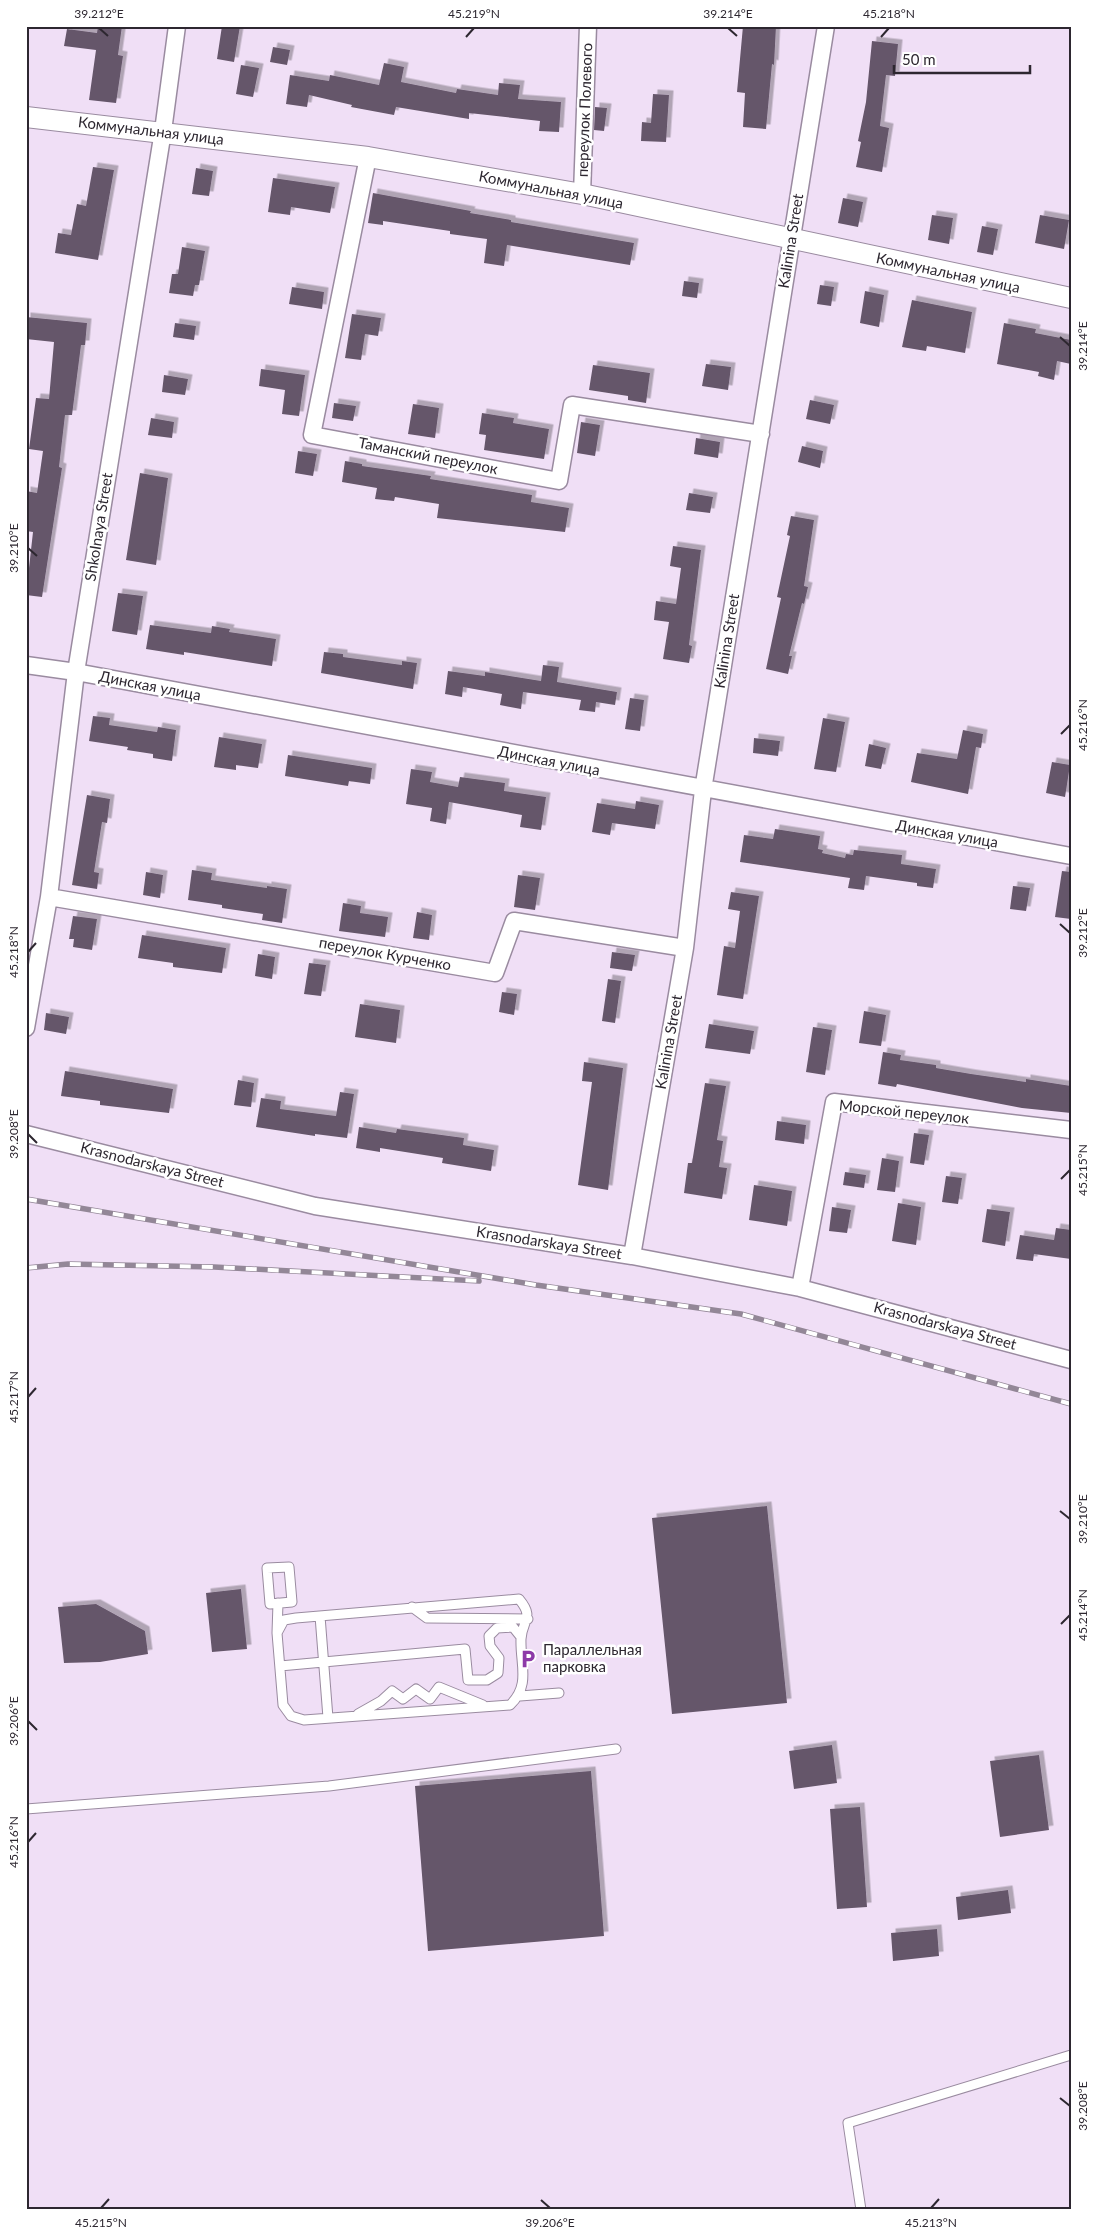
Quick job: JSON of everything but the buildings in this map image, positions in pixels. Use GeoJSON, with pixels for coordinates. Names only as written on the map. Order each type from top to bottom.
{"type":"FeatureCollection","features":[{"type":"Feature","properties":{"kind":"street","name":"Shkolnaya Street"},"geometry":{"type":"LineString","coordinates":[[26,1028],[48,897],[76,672],[163,131],[177,26]]}},
{"type":"Feature","properties":{"kind":"street","name":"переулок Полевого"},"geometry":{"type":"LineString","coordinates":[[582,194],[588,26]]}},
{"type":"Feature","properties":{"kind":"street","name":"Kalinina Street"},"geometry":{"type":"LineString","coordinates":[[632,1256],[685,948],[703,790],[826,26]]}},
{"type":"Feature","properties":{"kind":"street","name":"Коммунальная улица"},"geometry":{"type":"LineString","coordinates":[[26,116],[163,131],[368,158],[582,194],[791,240],[1071,298]]}},
{"type":"Feature","properties":{"kind":"street","name":"Таманский переулок"},"geometry":{"type":"LineString","coordinates":[[368,158],[312,435],[559,481],[572,405],[761,434]]}},
{"type":"Feature","properties":{"kind":"street","name":"Динская улица"},"geometry":{"type":"LineString","coordinates":[[26,665],[76,672],[703,790],[1071,856]]}},
{"type":"Feature","properties":{"kind":"street","name":"переулок Курченко"},"geometry":{"type":"LineString","coordinates":[[48,897],[495,973],[514,921],[685,948]]}},
{"type":"Feature","properties":{"kind":"street","name":"Морской переулок"},"geometry":{"type":"LineString","coordinates":[[800,1288],[834,1102],[1071,1130]]}},
{"type":"Feature","properties":{"kind":"street","name":"Krasnodarskaya Street"},"geometry":{"type":"LineString","coordinates":[[26,1134],[315,1206],[632,1256],[800,1288],[1071,1360]]}},
{"type":"Feature","properties":{"kind":"lane"},"geometry":{"type":"LineString","coordinates":[[277,1633],[284,1620],[296,1618],[519,1599],[526,1608],[528,1619],[521,1637],[524,1680],[520,1696],[510,1705],[304,1720],[291,1716],[283,1705],[277,1633],[282,1603],[296,1618]]}},
{"type":"Feature","properties":{"kind":"lane"},"geometry":{"type":"LineString","coordinates":[[412,1607],[428,1618],[484,1617],[528,1619]]}},
{"type":"Feature","properties":{"kind":"lane"},"geometry":{"type":"LineString","coordinates":[[320,1616],[328,1718]]}},
{"type":"Feature","properties":{"kind":"lane"},"geometry":{"type":"LineString","coordinates":[[280,1666],[465,1649],[468,1680],[486,1680],[498,1673],[499,1658],[490,1646],[489,1636],[497,1628],[513,1627],[521,1637]]}},
{"type":"Feature","properties":{"kind":"lane"},"geometry":{"type":"LineString","coordinates":[[356,1716],[392,1691],[403,1699],[416,1689],[430,1699],[439,1687],[486,1707]]}},
{"type":"Feature","properties":{"kind":"lane"},"geometry":{"type":"LineString","coordinates":[[520,1696],[559,1693]]}},
{"type":"Feature","properties":{"kind":"lane"},"geometry":{"type":"LineString","coordinates":[[26,1809],[329,1786],[616,1749]]}},
{"type":"Feature","properties":{"kind":"lane"},"geometry":{"type":"LineString","coordinates":[[861,2210],[848,2123],[1071,2055]]}},
{"type":"Feature","properties":{"kind":"railway"},"geometry":{"type":"LineString","coordinates":[[26,1199],[536,1285],[741,1314],[1071,1404]]}},
{"type":"Feature","properties":{"kind":"railway"},"geometry":{"type":"LineString","coordinates":[[26,1268],[68,1264],[214,1267],[479,1281]]}},
{"type":"Feature","properties":{"kind":"place","name":"Параллельная парковка"},"geometry":{"type":"Point","coordinates":[528,1659]}}]}
